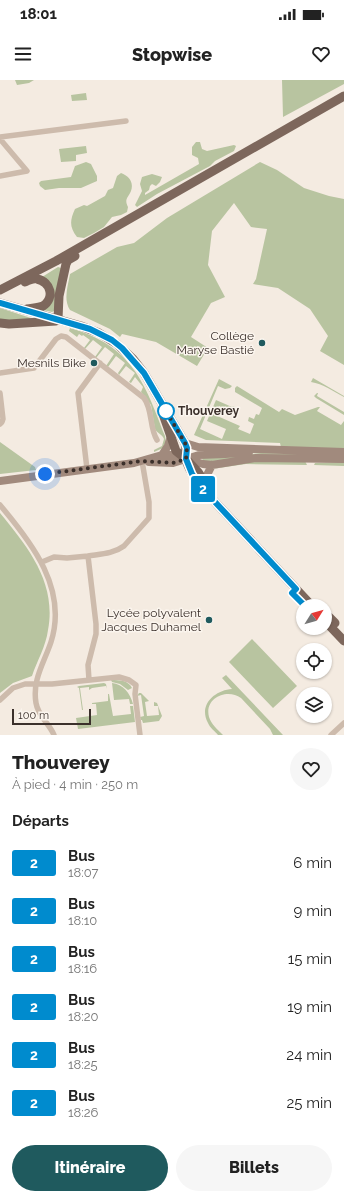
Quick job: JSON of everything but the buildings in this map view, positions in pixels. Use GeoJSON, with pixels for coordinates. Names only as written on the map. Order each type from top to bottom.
{"type":"FeatureCollection","features":[{"type":"Feature","properties":{"kind":"main road"},"geometry":{"type":"LineString","coordinates":[[2,290],[115,228],[344,96]]}},
{"type":"Feature","properties":{"kind":"main road"},"geometry":{"type":"LineString","coordinates":[[60,320],[59,296],[66,262],[112,233],[115,228]]}},
{"type":"Feature","properties":{"kind":"main road"},"geometry":{"type":"LineString","coordinates":[[2,290],[32,279],[39,280],[46,284],[50,293],[48,301],[41,307],[24,309]]}},
{"type":"Feature","properties":{"kind":"main road"},"geometry":{"type":"LineString","coordinates":[[0,303],[24,309],[99,333],[122,348],[144,373],[185,443],[187,448],[186,459]]}},
{"type":"Feature","properties":{"kind":"main road"},"geometry":{"type":"LineString","coordinates":[[0,323],[10,324],[60,320]]}},
{"type":"Feature","properties":{"kind":"main road"},"geometry":{"type":"LineString","coordinates":[[156,393],[176,451],[198,472],[208,487],[312,599]]}},
{"type":"Feature","properties":{"kind":"main road"},"geometry":{"type":"LineString","coordinates":[[168,427],[186,459],[192,474],[202,488],[305,599]]}},
{"type":"Feature","properties":{"kind":"main road"},"geometry":{"type":"LineString","coordinates":[[162,456],[168,446],[171,436]]}},
{"type":"Feature","properties":{"kind":"main road"},"geometry":{"type":"LineString","coordinates":[[185,443],[198,447],[344,452]]}},
{"type":"Feature","properties":{"kind":"main road"},"geometry":{"type":"LineString","coordinates":[[142,461],[173,463],[199,455],[247,453],[255,450]]}},
{"type":"Feature","properties":{"kind":"main road"},"geometry":{"type":"LineString","coordinates":[[0,481],[142,461],[172,455],[212,465],[256,458],[344,460]]}},
{"type":"Feature","properties":{"kind":"main road"},"geometry":{"type":"LineString","coordinates":[[208,487],[207,475],[212,465]]}},
{"type":"Feature","properties":{"kind":"main road"},"geometry":{"type":"LineString","coordinates":[[332,620],[344,633]]}},
{"type":"Feature","properties":{"kind":"main road"},"geometry":{"type":"LineString","coordinates":[[332,628],[344,641]]}},
{"type":"Feature","properties":{"kind":"street"},"geometry":{"type":"LineString","coordinates":[[0,138],[126,122]]}},
{"type":"Feature","properties":{"kind":"street"},"geometry":{"type":"LineString","coordinates":[[0,138],[26,171],[0,176]]}},
{"type":"Feature","properties":{"kind":"street"},"geometry":{"type":"LineString","coordinates":[[0,373],[34,368],[56,339],[64,336],[144,398],[150,410],[153,429],[157,440]]}},
{"type":"Feature","properties":{"kind":"street"},"geometry":{"type":"LineString","coordinates":[[87,469],[78,393],[100,364]]}},
{"type":"Feature","properties":{"kind":"street"},"geometry":{"type":"LineString","coordinates":[[0,393],[3,419],[0,424]]}},
{"type":"Feature","properties":{"kind":"street"},"geometry":{"type":"LineString","coordinates":[[42,562],[54,557],[67,558],[114,552],[124,546],[149,518],[149,502],[142,461]]}},
{"type":"Feature","properties":{"kind":"street"},"geometry":{"type":"LineString","coordinates":[[0,505],[42,562],[52,588],[54,621],[52,637],[35,684],[38,710],[54,735]]}},
{"type":"Feature","properties":{"kind":"street"},"geometry":{"type":"LineString","coordinates":[[88,556],[96,624],[96,634],[88,665],[89,680]]}},
{"type":"Feature","properties":{"kind":"street"},"geometry":{"type":"LineString","coordinates":[[0,700],[9,691],[25,684],[52,684],[119,677],[129,680],[136,685],[135,694],[140,735]]}},
{"type":"Feature","properties":{"kind":"street"},"geometry":{"type":"LineString","coordinates":[[331,735],[344,723]]}},
{"type":"Feature","properties":{"kind":"green space"},"geometry":{"type":"Polygon","coordinates":[[[15,80],[34,80],[29,83],[17,85],[15,80]]]}},
{"type":"Feature","properties":{"kind":"green space"},"geometry":{"type":"Polygon","coordinates":[[[282,80],[344,80],[344,84],[283,117],[282,80]]]}},
{"type":"Feature","properties":{"kind":"green space"},"geometry":{"type":"Polygon","coordinates":[[[86,93],[87,100],[72,101],[71,95],[86,93]]]}},
{"type":"Feature","properties":{"kind":"green space"},"geometry":{"type":"Polygon","coordinates":[[[196,142],[200,142],[202,149],[207,151],[234,145],[236,146],[234,151],[215,161],[210,166],[157,194],[137,207],[135,205],[142,191],[140,184],[142,177],[152,174],[162,177],[156,186],[152,184],[150,186],[145,195],[199,164],[198,158],[192,155],[192,147],[196,142]]]}},
{"type":"Feature","properties":{"kind":"green space"},"geometry":{"type":"Polygon","coordinates":[[[86,146],[87,153],[76,155],[76,161],[61,162],[59,149],[86,146]]]}},
{"type":"Feature","properties":{"kind":"green space"},"geometry":{"type":"Polygon","coordinates":[[[86,162],[91,164],[97,176],[97,181],[81,188],[59,188],[45,190],[40,186],[39,183],[41,181],[71,177],[75,166],[86,162]]]}},
{"type":"Feature","properties":{"kind":"green space"},"geometry":{"type":"Polygon","coordinates":[[[260,162],[277,170],[304,188],[344,199],[344,365],[320,351],[328,336],[310,309],[278,288],[253,284],[256,279],[267,229],[251,227],[234,203],[212,231],[208,265],[225,297],[211,303],[191,337],[208,348],[197,366],[156,342],[122,334],[120,337],[110,329],[70,310],[66,297],[70,274],[117,247],[134,243],[167,218],[260,162]]]}},
{"type":"Feature","properties":{"kind":"green space"},"geometry":{"type":"Polygon","coordinates":[[[121,173],[128,178],[132,185],[131,191],[126,200],[128,207],[127,212],[112,217],[104,227],[84,238],[77,237],[71,223],[75,209],[84,205],[87,206],[105,196],[108,190],[113,188],[117,176],[121,173]]]}},
{"type":"Feature","properties":{"kind":"green space"},"geometry":{"type":"Polygon","coordinates":[[[58,267],[61,268],[54,311],[43,310],[50,303],[42,277],[58,267]]]}},
{"type":"Feature","properties":{"kind":"green space"},"geometry":{"type":"Polygon","coordinates":[[[0,308],[34,319],[0,321],[0,308]]]}},
{"type":"Feature","properties":{"kind":"green space"},"geometry":{"type":"Polygon","coordinates":[[[70,328],[91,336],[108,345],[122,356],[133,368],[150,398],[165,436],[166,442],[163,448],[154,452],[154,450],[162,446],[164,439],[155,429],[151,405],[141,392],[143,387],[135,377],[131,383],[129,382],[135,373],[126,366],[119,375],[118,373],[125,363],[116,356],[108,367],[106,366],[114,354],[105,347],[96,358],[95,357],[102,347],[93,340],[85,349],[84,348],[90,340],[79,334],[77,337],[69,331],[70,328]]]}},
{"type":"Feature","properties":{"kind":"green space"},"geometry":{"type":"Polygon","coordinates":[[[313,378],[344,397],[324,386],[311,382],[313,378]]]}},
{"type":"Feature","properties":{"kind":"green space"},"geometry":{"type":"Polygon","coordinates":[[[219,379],[232,386],[225,389],[218,386],[200,429],[222,439],[226,429],[207,421],[216,400],[235,407],[233,412],[219,406],[215,415],[240,426],[238,429],[250,434],[254,424],[248,421],[249,417],[254,419],[256,414],[259,415],[262,408],[235,392],[235,388],[237,386],[279,412],[282,409],[295,415],[320,407],[317,411],[341,425],[344,421],[344,449],[281,447],[280,443],[206,440],[194,435],[219,379]]]}},
{"type":"Feature","properties":{"kind":"green space"},"geometry":{"type":"Polygon","coordinates":[[[317,393],[317,396],[344,412],[344,415],[316,398],[314,396],[317,393]]]}},
{"type":"Feature","properties":{"kind":"green space"},"geometry":{"type":"Polygon","coordinates":[[[0,442],[35,467],[36,470],[0,474],[0,442]]]}},
{"type":"Feature","properties":{"kind":"green space"},"geometry":{"type":"Polygon","coordinates":[[[261,453],[344,454],[215,462],[203,461],[202,457],[235,456],[261,453]]]}},
{"type":"Feature","properties":{"kind":"green space"},"geometry":{"type":"Polygon","coordinates":[[[249,461],[305,461],[307,465],[246,464],[212,469],[249,461]]]}},
{"type":"Feature","properties":{"kind":"green space"},"geometry":{"type":"Polygon","coordinates":[[[344,462],[344,466],[314,465],[315,463],[344,462]]]}},
{"type":"Feature","properties":{"kind":"green space"},"geometry":{"type":"Polygon","coordinates":[[[0,513],[21,539],[38,567],[44,581],[50,613],[45,642],[32,676],[13,683],[0,693],[0,513]]]}},
{"type":"Feature","properties":{"kind":"green space"},"geometry":{"type":"Polygon","coordinates":[[[252,639],[297,686],[273,708],[229,662],[252,639]]]}},
{"type":"Feature","properties":{"kind":"green space"},"geometry":{"type":"Polygon","coordinates":[[[226,675],[283,735],[273,735],[270,729],[241,698],[229,694],[213,700],[208,710],[211,722],[223,735],[218,735],[211,728],[205,716],[205,710],[214,695],[232,689],[222,678],[226,675]]]}},
{"type":"Feature","properties":{"kind":"green space"},"geometry":{"type":"Polygon","coordinates":[[[111,680],[121,680],[128,683],[132,688],[128,690],[120,684],[112,682],[111,680]]]}},
{"type":"Feature","properties":{"kind":"green space"},"geometry":{"type":"Polygon","coordinates":[[[104,683],[106,684],[107,689],[106,686],[92,688],[89,690],[89,687],[80,688],[82,710],[79,688],[77,687],[104,683]]]}},
{"type":"Feature","properties":{"kind":"green space"},"geometry":{"type":"Polygon","coordinates":[[[112,683],[120,685],[126,690],[133,704],[130,704],[129,699],[114,700],[112,683]]]}},
{"type":"Feature","properties":{"kind":"green space"},"geometry":{"type":"Polygon","coordinates":[[[141,693],[149,701],[145,702],[147,716],[159,715],[158,706],[154,706],[154,702],[157,703],[162,716],[159,721],[143,723],[140,717],[144,716],[141,695],[137,696],[141,693]]]}},
{"type":"Feature","properties":{"kind":"green space"},"geometry":{"type":"Polygon","coordinates":[[[108,694],[113,716],[131,714],[130,706],[133,706],[135,722],[78,729],[76,718],[97,715],[96,704],[92,703],[108,701],[108,694]]]}},
{"type":"Feature","properties":{"kind":"bus line","name":"2"},"geometry":{"type":"LineString","coordinates":[[0,303],[90,329],[112,340],[122,348],[137,363],[144,373],[185,443],[187,448],[186,459],[192,474],[216,504],[296,589],[292,593],[298,599]]}},
{"type":"Feature","properties":{"kind":"place","name":"Collège Maryse Bastié"},"geometry":{"type":"Point","coordinates":[262,343]}},
{"type":"Feature","properties":{"kind":"place","name":"Mesnils Bike"},"geometry":{"type":"Point","coordinates":[94,363]}},
{"type":"Feature","properties":{"kind":"place","name":"Thouverey"},"geometry":{"type":"Point","coordinates":[166,411]}},
{"type":"Feature","properties":{"kind":"place","name":"Lycée polyvalent Jacques Duhamel"},"geometry":{"type":"Point","coordinates":[209,620]}},
{"type":"Feature","properties":{"kind":"route"},"geometry":{"type":"LineString","coordinates":[[45,474],[142,461],[173,463],[186,459],[187,448],[185,443],[166,411]]}}]}
